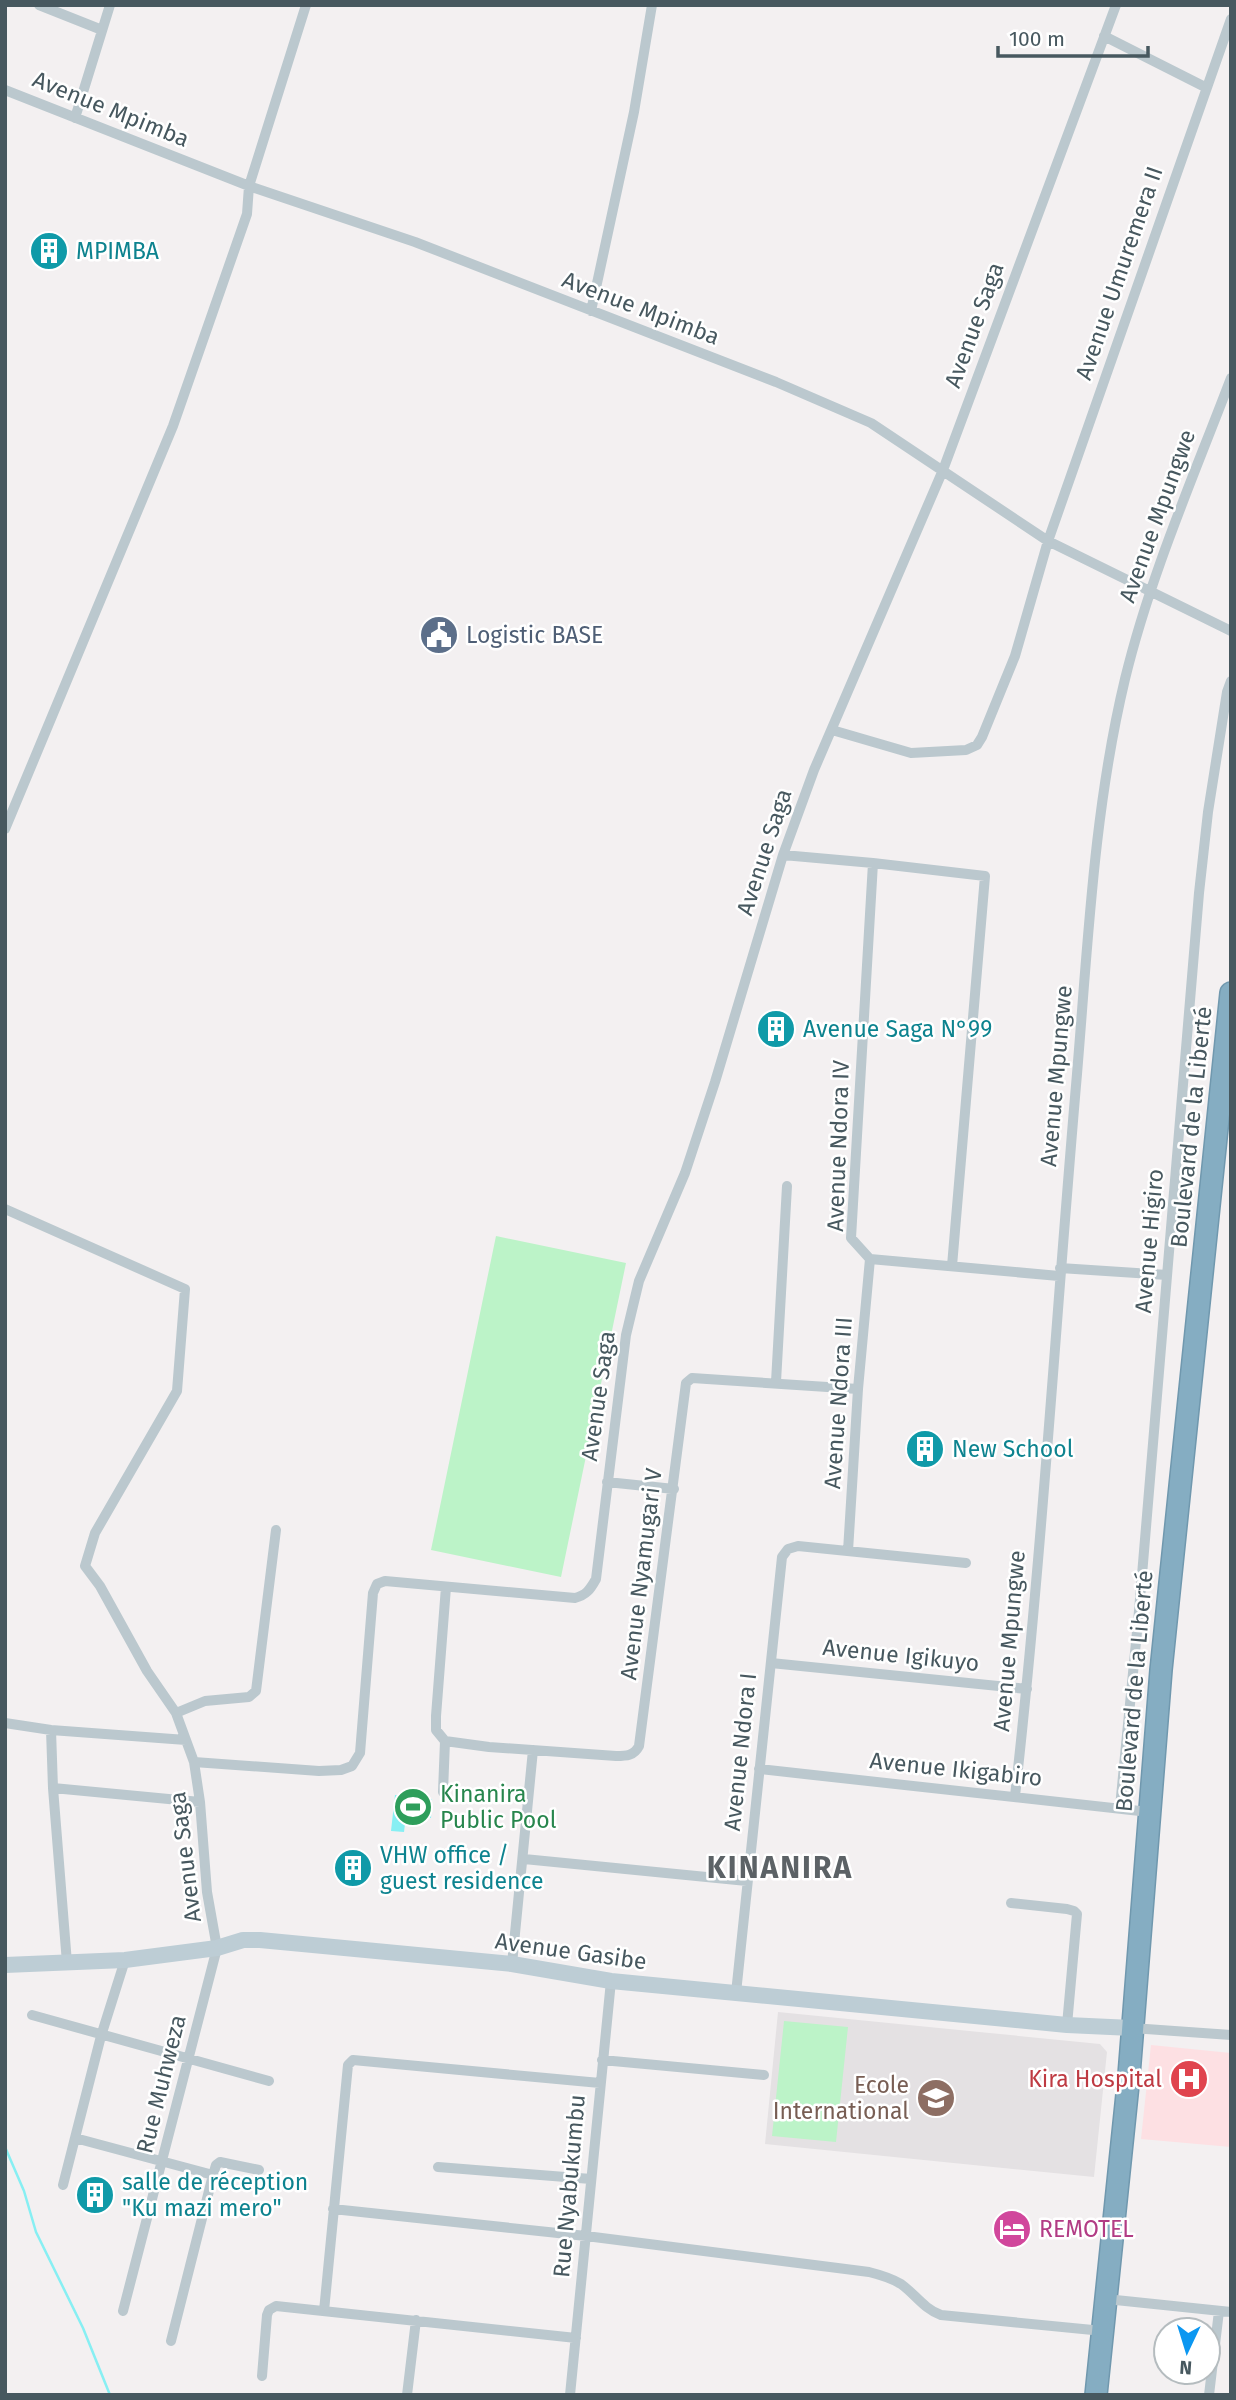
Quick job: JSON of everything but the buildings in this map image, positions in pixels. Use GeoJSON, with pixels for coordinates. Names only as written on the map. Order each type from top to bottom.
{"type":"FeatureCollection","features":[{"type":"Feature","properties":{"kind":"highway","name":"Boulevard de la Liberté"},"geometry":{"type":"LineString","coordinates":[[1096,2395],[1132,2028],[1161,1670],[1231,993]]}},
{"type":"Feature","properties":{"kind":"street"},"geometry":{"type":"LineString","coordinates":[[39,5],[102,30]]}},
{"type":"Feature","properties":{"kind":"street"},"geometry":{"type":"LineString","coordinates":[[75,118],[110,5]]}},
{"type":"Feature","properties":{"kind":"street"},"geometry":{"type":"LineString","coordinates":[[5,830],[173,426],[247,214],[249,186],[306,5]]}},
{"type":"Feature","properties":{"kind":"street"},"geometry":{"type":"LineString","coordinates":[[591,311],[634,112],[652,5]]}},
{"type":"Feature","properties":{"kind":"street","name":"Avenue Saga"},"geometry":{"type":"LineString","coordinates":[[442,1587],[575,1598],[584,1595],[596,1580],[626,1335],[639,1281],[685,1173],[783,855],[814,770],[943,470],[1116,5]]}},
{"type":"Feature","properties":{"kind":"street","name":"Avenue Umuremera II"},"geometry":{"type":"LineString","coordinates":[[832,730],[911,753],[967,750],[977,745],[982,737],[1015,656],[1048,541],[1231,19]]}},
{"type":"Feature","properties":{"kind":"street"},"geometry":{"type":"LineString","coordinates":[[1104,36],[1205,87]]}},
{"type":"Feature","properties":{"kind":"street","name":"Avenue Mpimba"},"geometry":{"type":"LineString","coordinates":[[5,90],[249,186],[415,242],[776,382],[871,423],[1048,541],[1231,631]]}},
{"type":"Feature","properties":{"kind":"street","name":"Avenue Mpungwe"},"geometry":{"type":"LineString","coordinates":[[1015,1796],[1027,1689],[1098,834],[1117,718],[1149,592],[1231,378]]}},
{"type":"Feature","properties":{"kind":"street","name":"Avenue Higiro"},"geometry":{"type":"LineString","coordinates":[[1120,1807],[1200,880],[1212,788],[1231,681]]}},
{"type":"Feature","properties":{"kind":"street"},"geometry":{"type":"LineString","coordinates":[[783,855],[985,876],[952,1266]]}},
{"type":"Feature","properties":{"kind":"street","name":"Avenue Ndora IV"},"geometry":{"type":"LineString","coordinates":[[870,1259],[851,1238],[873,863]]}},
{"type":"Feature","properties":{"kind":"street"},"geometry":{"type":"LineString","coordinates":[[776,1382],[787,1186]]}},
{"type":"Feature","properties":{"kind":"street","name":"Avenue Saga"},"geometry":{"type":"LineString","coordinates":[[5,1209],[185,1289],[177,1391],[95,1533],[85,1566],[100,1586],[147,1671],[176,1713],[194,1762],[207,1892],[217,1948]]}},
{"type":"Feature","properties":{"kind":"street"},"geometry":{"type":"LineString","coordinates":[[870,1259],[1060,1272],[1167,1275]]}},
{"type":"Feature","properties":{"kind":"street","name":"Avenue Ndora III"},"geometry":{"type":"LineString","coordinates":[[848,1551],[858,1390],[870,1259]]}},
{"type":"Feature","properties":{"kind":"street","name":"Avenue Nyamugari V"},"geometry":{"type":"LineString","coordinates":[[445,1741],[628,1756],[636,1752],[639,1746],[674,1489],[686,1383],[692,1378],[858,1390]]}},
{"type":"Feature","properties":{"kind":"street"},"geometry":{"type":"LineString","coordinates":[[607,1482],[674,1489]]}},
{"type":"Feature","properties":{"kind":"street"},"geometry":{"type":"LineString","coordinates":[[176,1713],[205,1701],[249,1697],[256,1691],[276,1530]]}},
{"type":"Feature","properties":{"kind":"street","name":"Avenue Ndora I"},"geometry":{"type":"LineString","coordinates":[[736,1993],[782,1557],[788,1549],[798,1546],[848,1551]]}},
{"type":"Feature","properties":{"kind":"street"},"geometry":{"type":"LineString","coordinates":[[848,1551],[966,1563]]}},
{"type":"Feature","properties":{"kind":"street"},"geometry":{"type":"LineString","coordinates":[[194,1762],[319,1771],[341,1770],[352,1766],[360,1753],[373,1593],[377,1584],[385,1581],[442,1587],[436,1730],[445,1741],[443,1792]]}},
{"type":"Feature","properties":{"kind":"street","name":"Avenue Igikuyo"},"geometry":{"type":"LineString","coordinates":[[771,1663],[1027,1689]]}},
{"type":"Feature","properties":{"kind":"street"},"geometry":{"type":"LineString","coordinates":[[5,1723],[51,1730],[186,1740]]}},
{"type":"Feature","properties":{"kind":"street"},"geometry":{"type":"LineString","coordinates":[[51,1730],[67,1963]]}},
{"type":"Feature","properties":{"kind":"street"},"geometry":{"type":"LineString","coordinates":[[512,1964],[533,1750]]}},
{"type":"Feature","properties":{"kind":"street","name":"Avenue Ikigabiro"},"geometry":{"type":"LineString","coordinates":[[759,1769],[1149,1812]]}},
{"type":"Feature","properties":{"kind":"street"},"geometry":{"type":"LineString","coordinates":[[53,1788],[200,1802]]}},
{"type":"Feature","properties":{"kind":"street"},"geometry":{"type":"LineString","coordinates":[[524,1859],[747,1881]]}},
{"type":"Feature","properties":{"kind":"street"},"geometry":{"type":"LineString","coordinates":[[1011,1903],[1067,1909],[1077,1914],[1067,2025]]}},
{"type":"Feature","properties":{"kind":"street","name":"Avenue Gasibe"},"geometry":{"type":"LineString","coordinates":[[5,1965],[125,1960],[217,1948],[243,1940],[260,1940],[512,1964],[611,1981],[1067,2025],[1132,2028]]}},
{"type":"Feature","properties":{"kind":"street","name":"Rue Muhweza"},"geometry":{"type":"LineString","coordinates":[[123,2311],[217,1948]]}},
{"type":"Feature","properties":{"kind":"street"},"geometry":{"type":"LineString","coordinates":[[63,2185],[125,1960]]}},
{"type":"Feature","properties":{"kind":"street","name":"Rue Nyabukumbu"},"geometry":{"type":"LineString","coordinates":[[570,2395],[611,1981]]}},
{"type":"Feature","properties":{"kind":"street"},"geometry":{"type":"LineString","coordinates":[[32,2015],[269,2081]]}},
{"type":"Feature","properties":{"kind":"street"},"geometry":{"type":"LineString","coordinates":[[1132,2028],[1231,2035]]}},
{"type":"Feature","properties":{"kind":"street"},"geometry":{"type":"LineString","coordinates":[[324,2311],[348,2066],[352,2060],[600,2083]]}},
{"type":"Feature","properties":{"kind":"street"},"geometry":{"type":"LineString","coordinates":[[603,2060],[764,2076]]}},
{"type":"Feature","properties":{"kind":"street"},"geometry":{"type":"LineString","coordinates":[[75,2138],[213,2175]]}},
{"type":"Feature","properties":{"kind":"street"},"geometry":{"type":"LineString","coordinates":[[172,2341],[216,2165],[220,2162],[260,2170]]}},
{"type":"Feature","properties":{"kind":"street"},"geometry":{"type":"LineString","coordinates":[[438,2167],[591,2179]]}},
{"type":"Feature","properties":{"kind":"street"},"geometry":{"type":"LineString","coordinates":[[333,2209],[586,2236],[869,2272],[890,2278],[902,2285],[932,2312],[941,2315],[1102,2331]]}},
{"type":"Feature","properties":{"kind":"street"},"geometry":{"type":"LineString","coordinates":[[1106,2299],[1225,2311],[1209,2395]]}},
{"type":"Feature","properties":{"kind":"street"},"geometry":{"type":"LineString","coordinates":[[262,2376],[269,2310],[276,2306],[576,2337]]}},
{"type":"Feature","properties":{"kind":"street"},"geometry":{"type":"LineString","coordinates":[[407,2395],[416,2320]]}},
{"type":"Feature","properties":{"kind":"shaded area","name":"Ecole International"},"geometry":{"type":"Polygon","coordinates":[[[778,2012],[1100,2044],[1107,2052],[1094,2177],[765,2144],[778,2012]]]}},
{"type":"Feature","properties":{"kind":"shaded area","name":"Kira Hospital"},"geometry":{"type":"Polygon","coordinates":[[[1151,2045],[1231,2053],[1231,2147],[1141,2139],[1151,2045]]]}},
{"type":"Feature","properties":{"kind":"green space"},"geometry":{"type":"Polygon","coordinates":[[[496,1236],[626,1263],[561,1577],[431,1550],[496,1236]]]}},
{"type":"Feature","properties":{"kind":"green space"},"geometry":{"type":"Polygon","coordinates":[[[784,2021],[848,2027],[836,2142],[772,2136],[784,2021]]]}},
{"type":"Feature","properties":{"kind":"water","name":"Kinanira Public Pool"},"geometry":{"type":"Polygon","coordinates":[[[395,1795],[432,1799],[431,1818],[406,1816],[404,1832],[391,1831],[395,1795]]]}},
{"type":"Feature","properties":{"kind":"waterway"},"geometry":{"type":"LineString","coordinates":[[5,2147],[24,2191],[36,2232],[83,2328],[110,2395]]}},
{"type":"Feature","properties":{"kind":"place","name":"MPIMBA"},"geometry":{"type":"Point","coordinates":[49,251]}},
{"type":"Feature","properties":{"kind":"place","name":"Logistic BASE"},"geometry":{"type":"Point","coordinates":[439,635]}},
{"type":"Feature","properties":{"kind":"place","name":"Avenue Saga N°99"},"geometry":{"type":"Point","coordinates":[776,1029]}},
{"type":"Feature","properties":{"kind":"place","name":"New School"},"geometry":{"type":"Point","coordinates":[925,1449]}},
{"type":"Feature","properties":{"kind":"place","name":"Kinanira Public Pool"},"geometry":{"type":"Point","coordinates":[413,1807]}},
{"type":"Feature","properties":{"kind":"place","name":"VHW office / guest residence"},"geometry":{"type":"Point","coordinates":[353,1868]}},
{"type":"Feature","properties":{"kind":"place","name":"Kira Hospital"},"geometry":{"type":"Point","coordinates":[1189,2079]}},
{"type":"Feature","properties":{"kind":"place","name":"Ecole International"},"geometry":{"type":"Point","coordinates":[936,2098]}},
{"type":"Feature","properties":{"kind":"place","name":"salle de réception \"Ku mazi mero\""},"geometry":{"type":"Point","coordinates":[95,2195]}},
{"type":"Feature","properties":{"kind":"place","name":"REMOTEL"},"geometry":{"type":"Point","coordinates":[1012,2229]}},
{"type":"Feature","properties":{"kind":"district","name":"KINANIRA"},"geometry":{"type":"Point","coordinates":[780,1868]}}]}
